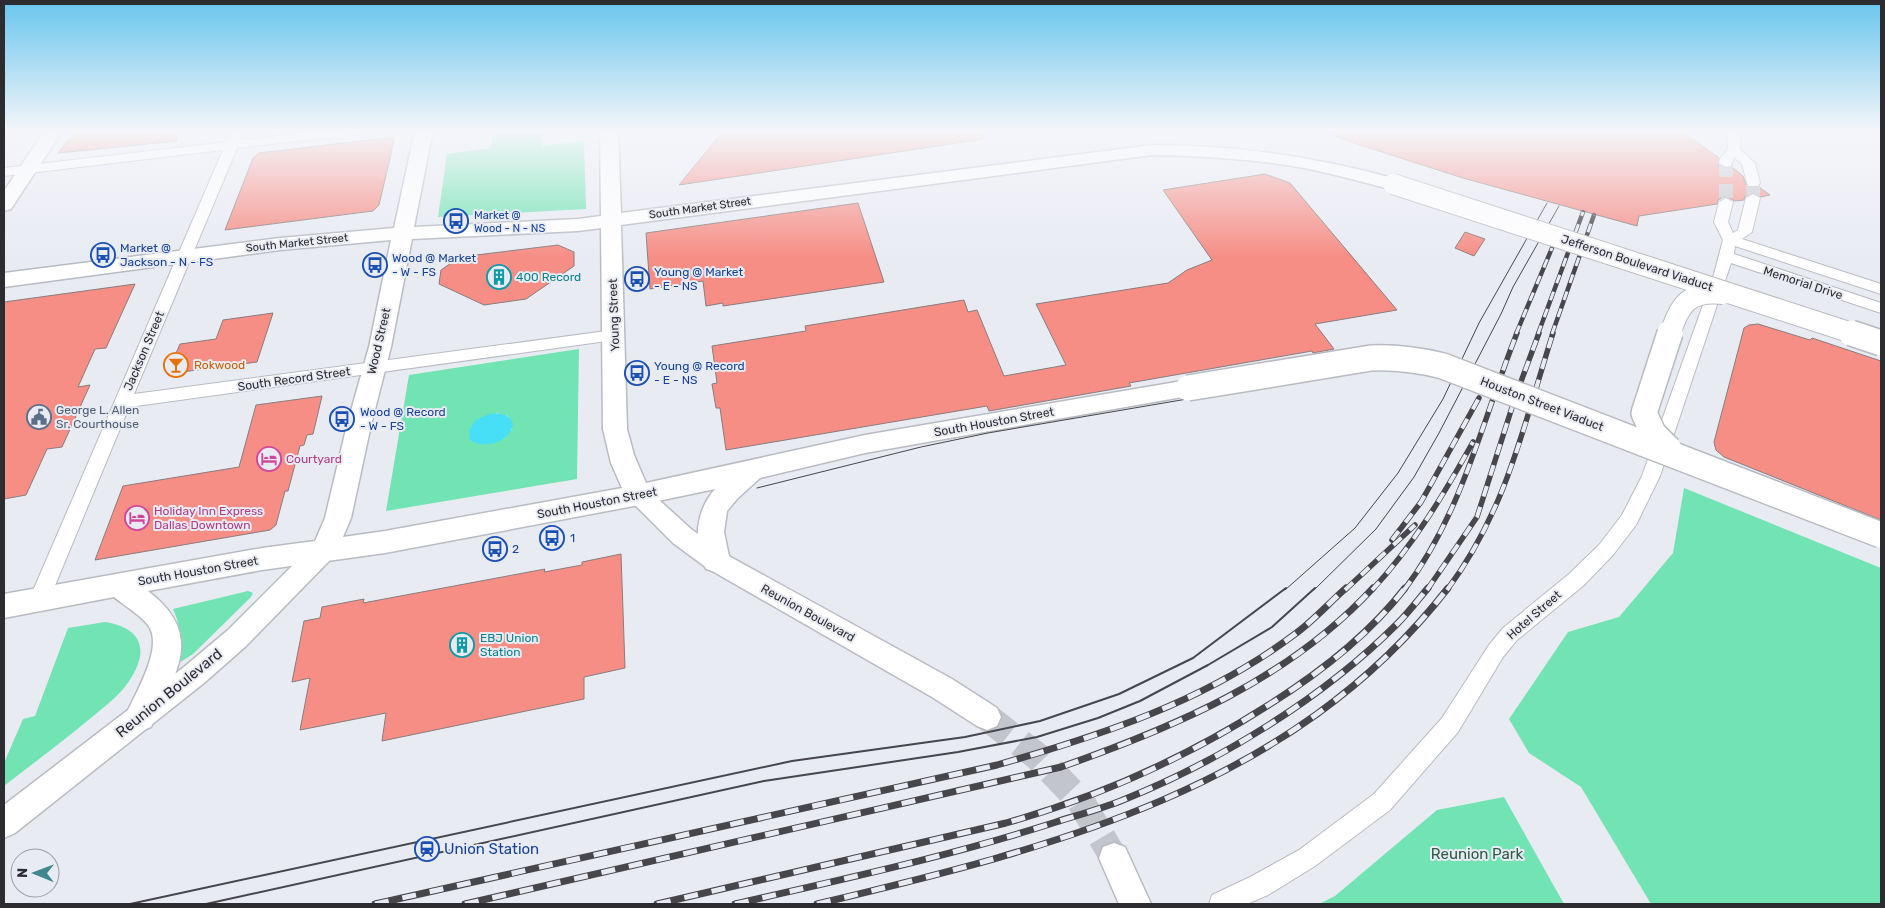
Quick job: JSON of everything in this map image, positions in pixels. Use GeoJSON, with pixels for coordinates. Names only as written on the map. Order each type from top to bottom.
{"type":"FeatureCollection","features":[{"type":"Feature","properties":{"kind":"main road"},"geometry":{"type":"LineString","coordinates":[[4,205],[26,172]]}},
{"type":"Feature","properties":{"kind":"main road","name":"Wood Street"},"geometry":{"type":"LineString","coordinates":[[324,550],[338,518],[380,346],[415,172]]}},
{"type":"Feature","properties":{"kind":"main road","name":"Young Street"},"geometry":{"type":"LineString","coordinates":[[610,172],[615,429],[625,469],[639,495]]}},
{"type":"Feature","properties":{"kind":"main road","name":"South Market Street"},"geometry":{"type":"LineString","coordinates":[[4,280],[280,244],[403,234],[578,225],[977,172]]}},
{"type":"Feature","properties":{"kind":"main road","name":"South Market Street"},"geometry":{"type":"LineString","coordinates":[[1352,172],[1393,184]]}},
{"type":"Feature","properties":{"kind":"main road","name":"Jefferson Boulevard Viaduct"},"geometry":{"type":"LineString","coordinates":[[1393,184],[1881,343]]}},
{"type":"Feature","properties":{"kind":"main road"},"geometry":{"type":"LineString","coordinates":[[1677,456],[1656,438],[1647,426],[1644,413],[1677,312],[1688,299],[1712,293],[1738,296]]}},
{"type":"Feature","properties":{"kind":"main road","name":"Houston Street Viaduct"},"geometry":{"type":"LineString","coordinates":[[1188,388],[1344,361],[1398,357],[1443,366],[1881,535]]}},
{"type":"Feature","properties":{"kind":"main road","name":"South Houston Street"},"geometry":{"type":"LineString","coordinates":[[4,606],[324,550],[395,540],[639,495],[752,471],[864,444],[1188,388]]}},
{"type":"Feature","properties":{"kind":"main road"},"geometry":{"type":"LineString","coordinates":[[716,561],[710,540],[710,524],[714,511],[731,488],[752,471]]}},
{"type":"Feature","properties":{"kind":"main road"},"geometry":{"type":"LineString","coordinates":[[119,585],[158,617],[167,631],[166,655],[140,717]]}},
{"type":"Feature","properties":{"kind":"street","name":"Jackson Street"},"geometry":{"type":"LineString","coordinates":[[39,600],[220,172]]}},
{"type":"Feature","properties":{"kind":"street"},"geometry":{"type":"LineString","coordinates":[[1750,172],[1753,183]]}},
{"type":"Feature","properties":{"kind":"street"},"geometry":{"type":"LineString","coordinates":[[1726,202],[1721,222],[1730,240],[1745,232],[1752,198]]}},
{"type":"Feature","properties":{"kind":"street","name":"Hotel Street"},"geometry":{"type":"LineString","coordinates":[[1221,904],[1259,886],[1307,858],[1382,802],[1450,725],[1496,651],[1510,634],[1576,580],[1606,550],[1629,520],[1651,476],[1718,282],[1730,240]]}},
{"type":"Feature","properties":{"kind":"street","name":"Memorial Drive"},"geometry":{"type":"LineString","coordinates":[[1730,240],[1881,289]]}},
{"type":"Feature","properties":{"kind":"street","name":"Memorial Drive"},"geometry":{"type":"LineString","coordinates":[[1726,256],[1881,308]]}},
{"type":"Feature","properties":{"kind":"street","name":"South Record Street"},"geometry":{"type":"LineString","coordinates":[[122,402],[614,335]]}},
{"type":"Feature","properties":{"kind":"street","name":"Reunion Boulevard"},"geometry":{"type":"LineString","coordinates":[[639,495],[682,536],[716,561],[942,688],[988,717]]}},
{"type":"Feature","properties":{"kind":"street","name":"Reunion Boulevard"},"geometry":{"type":"LineString","coordinates":[[4,823],[194,675],[237,638],[324,550]]}},
{"type":"Feature","properties":{"kind":"street"},"geometry":{"type":"LineString","coordinates":[[1114,858],[1136,904]]}},
{"type":"Feature","properties":{"kind":"green space"},"geometry":{"type":"Polygon","coordinates":[[[444,172],[585,172],[586,209],[438,217],[444,172]]]}},
{"type":"Feature","properties":{"kind":"green space"},"geometry":{"type":"Polygon","coordinates":[[[579,349],[577,479],[386,511],[409,375],[579,349]],[[496,413],[503,439],[512,429],[508,416],[496,413]]]}},
{"type":"Feature","properties":{"kind":"green space"},"geometry":{"type":"Polygon","coordinates":[[[1684,488],[1881,568],[1881,904],[1651,904],[1581,787],[1529,753],[1509,719],[1568,632],[1619,617],[1673,553],[1684,488]]]}},
{"type":"Feature","properties":{"kind":"green space"},"geometry":{"type":"Polygon","coordinates":[[[248,591],[253,593],[251,597],[193,654],[174,666],[180,631],[173,609],[248,591]]]}},
{"type":"Feature","properties":{"kind":"green space"},"geometry":{"type":"Polygon","coordinates":[[[105,622],[130,631],[137,638],[140,646],[140,656],[132,677],[120,693],[106,706],[4,786],[4,763],[23,719],[35,716],[68,628],[105,622]]]}},
{"type":"Feature","properties":{"kind":"green space","name":"Reunion Park"},"geometry":{"type":"Polygon","coordinates":[[[1504,797],[1564,904],[1319,904],[1335,896],[1437,810],[1504,797]]]}},
{"type":"Feature","properties":{"kind":"water"},"geometry":{"type":"Polygon","coordinates":[[[489,414],[500,414],[511,420],[513,424],[507,436],[502,440],[489,444],[476,443],[470,440],[469,430],[476,420],[489,414]]]}},
{"type":"Feature","properties":{"kind":"building"},"geometry":{"type":"Polygon","coordinates":[[[247,172],[387,172],[379,205],[373,211],[225,230],[247,172]]]}},
{"type":"Feature","properties":{"kind":"building"},"geometry":{"type":"Polygon","coordinates":[[[689,172],[763,172],[679,185],[689,172]]]}},
{"type":"Feature","properties":{"kind":"building"},"geometry":{"type":"Polygon","coordinates":[[[1445,172],[1739,172],[1743,176],[1747,187],[1759,187],[1770,195],[1761,197],[1752,192],[1745,196],[1744,200],[1735,201],[1725,196],[1718,200],[1717,204],[1639,216],[1637,226],[1445,172]]]}},
{"type":"Feature","properties":{"kind":"building"},"geometry":{"type":"Polygon","coordinates":[[[1265,174],[1290,183],[1397,310],[1315,324],[1334,349],[1313,353],[1312,351],[1129,383],[1131,386],[989,411],[987,406],[726,450],[720,408],[716,408],[712,384],[717,383],[712,346],[806,331],[805,326],[964,300],[968,312],[977,310],[1004,376],[1066,365],[1036,304],[1168,283],[1187,270],[1212,260],[1163,190],[1265,174]]]}},
{"type":"Feature","properties":{"kind":"building"},"geometry":{"type":"Polygon","coordinates":[[[858,203],[884,282],[723,306],[723,303],[706,306],[703,281],[650,289],[646,233],[858,203]]]}},
{"type":"Feature","properties":{"kind":"building"},"geometry":{"type":"Polygon","coordinates":[[[1465,232],[1485,239],[1474,256],[1455,248],[1465,232]]]}},
{"type":"Feature","properties":{"kind":"building","name":"400 Record"},"geometry":{"type":"Polygon","coordinates":[[[558,245],[574,252],[574,266],[526,299],[484,305],[439,284],[441,270],[460,257],[558,245]]]}},
{"type":"Feature","properties":{"kind":"building","name":"George L. Allen Sr. Courthouse"},"geometry":{"type":"Polygon","coordinates":[[[135,284],[106,348],[95,349],[78,387],[90,385],[62,447],[47,449],[26,495],[4,499],[4,302],[135,284]]]}},
{"type":"Feature","properties":{"kind":"building"},"geometry":{"type":"Polygon","coordinates":[[[273,313],[257,362],[167,374],[180,344],[216,339],[223,320],[273,313]]]}},
{"type":"Feature","properties":{"kind":"building"},"geometry":{"type":"Polygon","coordinates":[[[1758,324],[1810,340],[1812,338],[1881,361],[1881,520],[1724,457],[1716,450],[1714,442],[1744,328],[1749,325],[1758,324]]]}},
{"type":"Feature","properties":{"kind":"building"},"geometry":{"type":"Polygon","coordinates":[[[322,396],[313,434],[307,435],[304,445],[300,446],[288,491],[285,491],[276,525],[270,530],[95,560],[123,486],[239,467],[256,405],[322,396]]]}},
{"type":"Feature","properties":{"kind":"building","name":"EBJ Union Station"},"geometry":{"type":"Polygon","coordinates":[[[621,554],[625,668],[584,677],[584,699],[382,741],[386,713],[300,730],[310,678],[292,682],[304,621],[320,618],[322,607],[364,599],[363,603],[545,569],[544,572],[582,565],[582,562],[621,554]]]}},
{"type":"Feature","properties":{"kind":"tunnel"},"geometry":{"type":"LineString","coordinates":[[1726,172],[1726,202]]}},
{"type":"Feature","properties":{"kind":"tunnel"},"geometry":{"type":"LineString","coordinates":[[1753,183],[1753,198]]}},
{"type":"Feature","properties":{"kind":"tunnel"},"geometry":{"type":"LineString","coordinates":[[987,717],[1038,757],[1081,802],[1114,858]]}},
{"type":"Feature","properties":{"kind":"tram line"},"geometry":{"type":"LineString","coordinates":[[1452,381],[1479,323],[1547,203]]}},
{"type":"Feature","properties":{"kind":"tram line"},"geometry":{"type":"LineString","coordinates":[[1464,384],[1513,287],[1559,206]]}},
{"type":"Feature","properties":{"kind":"tram line"},"geometry":{"type":"LineString","coordinates":[[757,488],[921,447],[988,433],[1357,370],[1384,370],[1425,374],[1452,381]]}},
{"type":"Feature","properties":{"kind":"tram line"},"geometry":{"type":"LineString","coordinates":[[1285,590],[1355,528],[1398,473],[1443,399],[1452,381]]}},
{"type":"Feature","properties":{"kind":"tram line"},"geometry":{"type":"LineString","coordinates":[[1452,381],[1464,384]]}},
{"type":"Feature","properties":{"kind":"tram line"},"geometry":{"type":"LineString","coordinates":[[1314,590],[1376,529],[1414,477],[1464,384]]}},
{"type":"Feature","properties":{"kind":"tram line"},"geometry":{"type":"LineString","coordinates":[[1464,384],[1881,547]]}},
{"type":"Feature","properties":{"kind":"tram line"},"geometry":{"type":"LineString","coordinates":[[130,904],[792,761],[965,737],[1040,721],[1119,694],[1193,658],[1286,588]]}},
{"type":"Feature","properties":{"kind":"tram line"},"geometry":{"type":"LineString","coordinates":[[206,904],[764,781],[958,752],[1037,737],[1098,718],[1140,701],[1208,665],[1272,627],[1315,588]]}},
{"type":"Feature","properties":{"kind":"railway"},"geometry":{"type":"LineString","coordinates":[[1538,334],[1583,212]]}},
{"type":"Feature","properties":{"kind":"railway"},"geometry":{"type":"LineString","coordinates":[[1552,334],[1594,215]]}},
{"type":"Feature","properties":{"kind":"railway"},"geometry":{"type":"LineString","coordinates":[[1516,334],[1552,248]]}},
{"type":"Feature","properties":{"kind":"railway"},"geometry":{"type":"LineString","coordinates":[[1404,590],[1424,561],[1456,498],[1517,333]]}},
{"type":"Feature","properties":{"kind":"railway"},"geometry":{"type":"LineString","coordinates":[[1427,590],[1477,517],[1516,395],[1539,333]]}},
{"type":"Feature","properties":{"kind":"railway"},"geometry":{"type":"LineString","coordinates":[[1447,590],[1468,560],[1499,498],[1522,434],[1553,333]]}},
{"type":"Feature","properties":{"kind":"railway"},"geometry":{"type":"LineString","coordinates":[[1392,540],[1421,502],[1479,398]]}},
{"type":"Feature","properties":{"kind":"railway"},"geometry":{"type":"LineString","coordinates":[[1372,590],[1401,556],[1427,519],[1473,442]]}},
{"type":"Feature","properties":{"kind":"railway"},"geometry":{"type":"LineString","coordinates":[[1345,590],[1415,525]]}},
{"type":"Feature","properties":{"kind":"railway"},"geometry":{"type":"LineString","coordinates":[[375,904],[997,765],[1036,754],[1114,728],[1189,697],[1226,679],[1261,658],[1295,634],[1315,618],[1346,588]]}},
{"type":"Feature","properties":{"kind":"railway"},"geometry":{"type":"LineString","coordinates":[[465,904],[1061,767],[1146,735],[1228,697],[1305,649],[1340,620],[1373,588]]}},
{"type":"Feature","properties":{"kind":"railway"},"geometry":{"type":"LineString","coordinates":[[657,904],[1006,823],[1075,801],[1108,788],[1205,743],[1286,694],[1359,638],[1391,606],[1405,588]]}},
{"type":"Feature","properties":{"kind":"railway"},"geometry":{"type":"LineString","coordinates":[[735,904],[977,846],[1106,806],[1160,784],[1233,747],[1303,702],[1368,651],[1401,620],[1428,588]]}},
{"type":"Feature","properties":{"kind":"railway"},"geometry":{"type":"LineString","coordinates":[[817,904],[905,883],[992,859],[1078,832],[1162,800],[1241,762],[1316,714],[1386,657],[1448,588]]}},
{"type":"Feature","properties":{"kind":"place","name":"Market @ Wood - N - NS"},"geometry":{"type":"Point","coordinates":[456,221]}},
{"type":"Feature","properties":{"kind":"place","name":"Market @ Jackson - N - FS"},"geometry":{"type":"Point","coordinates":[103,255]}},
{"type":"Feature","properties":{"kind":"place","name":"Wood @ Market - W - FS"},"geometry":{"type":"Point","coordinates":[375,265]}},
{"type":"Feature","properties":{"kind":"place","name":"400 Record"},"geometry":{"type":"Point","coordinates":[499,277]}},
{"type":"Feature","properties":{"kind":"place","name":"Young @ Market - E - NS"},"geometry":{"type":"Point","coordinates":[637,279]}},
{"type":"Feature","properties":{"kind":"place","name":"Rokwood"},"geometry":{"type":"Point","coordinates":[176,365]}},
{"type":"Feature","properties":{"kind":"place","name":"Young @ Record - E - NS"},"geometry":{"type":"Point","coordinates":[637,373]}},
{"type":"Feature","properties":{"kind":"place","name":"George L. Allen Sr. Courthouse"},"geometry":{"type":"Point","coordinates":[39,417]}},
{"type":"Feature","properties":{"kind":"place","name":"Wood @ Record - W - FS"},"geometry":{"type":"Point","coordinates":[342,419]}},
{"type":"Feature","properties":{"kind":"place","name":"Courtyard"},"geometry":{"type":"Point","coordinates":[269,459]}},
{"type":"Feature","properties":{"kind":"place","name":"Holiday Inn Express Dallas Downtown"},"geometry":{"type":"Point","coordinates":[137,518]}},
{"type":"Feature","properties":{"kind":"place","name":"1"},"geometry":{"type":"Point","coordinates":[552,538]}},
{"type":"Feature","properties":{"kind":"place","name":"2"},"geometry":{"type":"Point","coordinates":[495,549]}},
{"type":"Feature","properties":{"kind":"place","name":"EBJ Union Station"},"geometry":{"type":"Point","coordinates":[462,645]}},
{"type":"Feature","properties":{"kind":"place","name":"Union Station"},"geometry":{"type":"Point","coordinates":[427,849]}}]}
